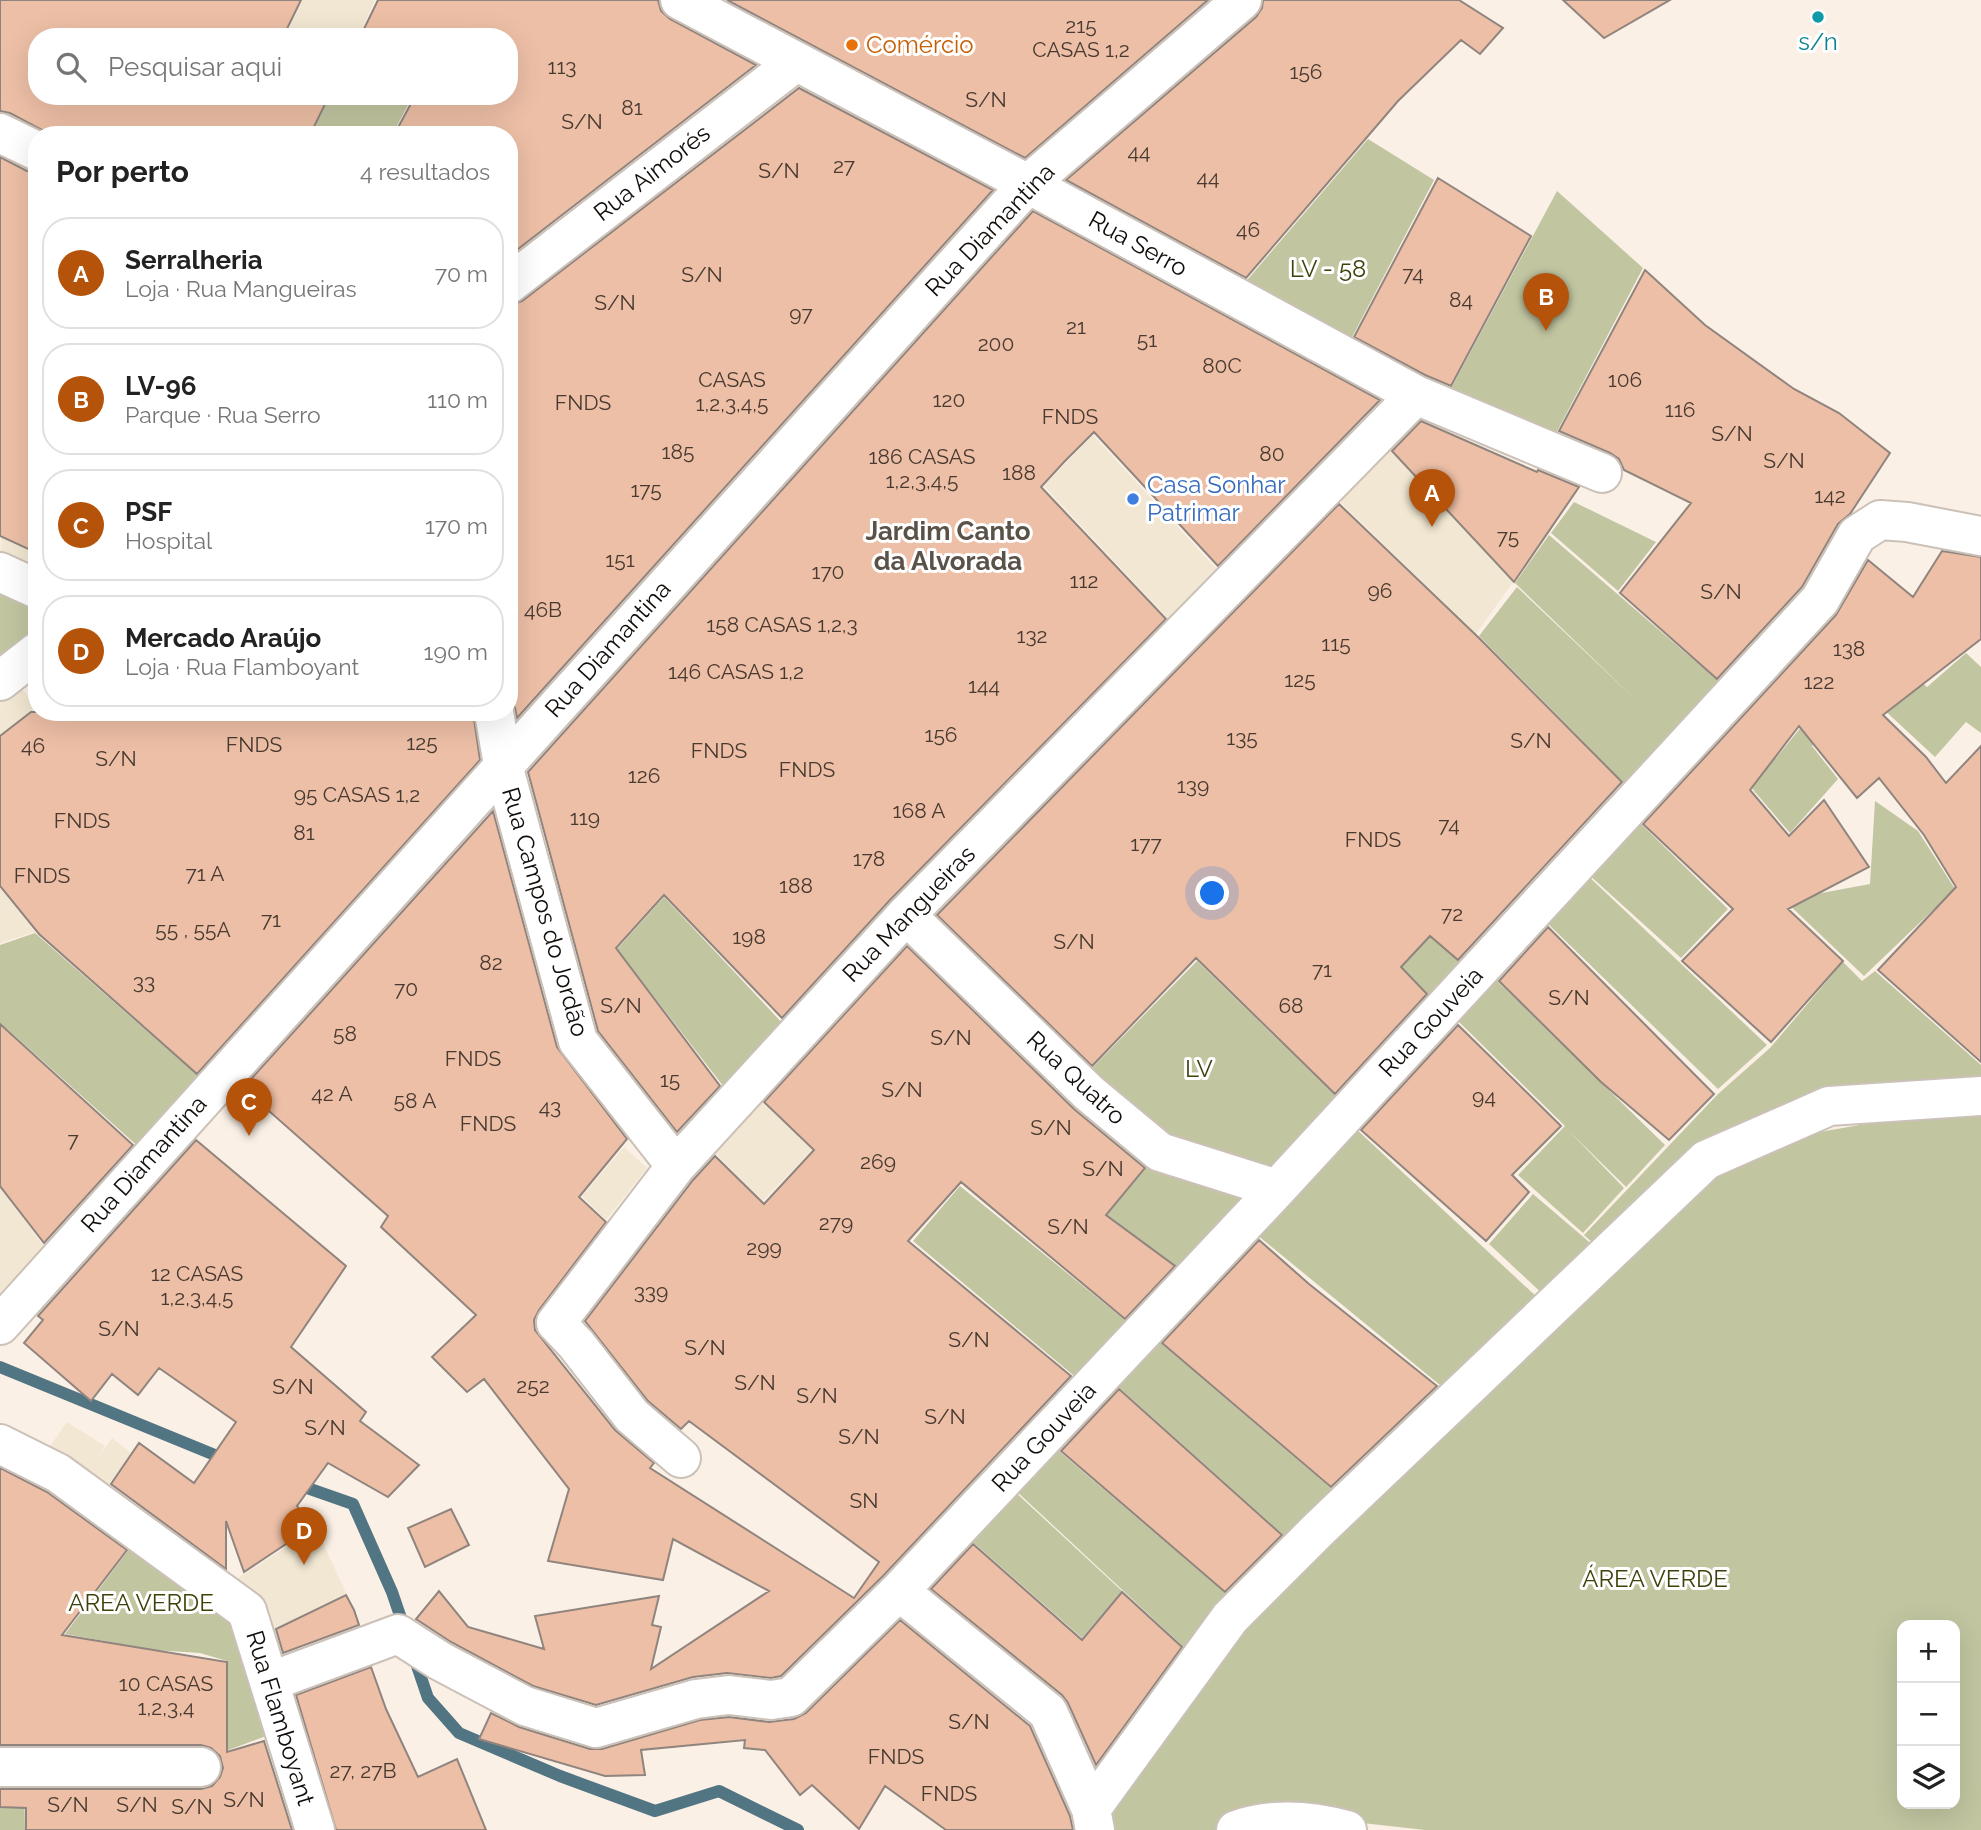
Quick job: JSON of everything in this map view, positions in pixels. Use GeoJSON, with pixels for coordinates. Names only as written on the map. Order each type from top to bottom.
{"type":"FeatureCollection","features":[{"type":"Feature","properties":{"kind":"street","name":"Rua Serro"},"geometry":{"type":"LineString","coordinates":[[680,0],[1028,184],[1416,395],[1602,473]]}},
{"type":"Feature","properties":{"kind":"street","name":"Rua Diamantina"},"geometry":{"type":"LineString","coordinates":[[0,1325],[1028,184],[1242,0]]}},
{"type":"Feature","properties":{"kind":"street","name":"Rua Aimorés"},"geometry":{"type":"LineString","coordinates":[[518,277],[796,62]]}},
{"type":"Feature","properties":{"kind":"street"},"geometry":{"type":"LineString","coordinates":[[0,133],[28,147]]}},
{"type":"Feature","properties":{"kind":"street","name":"Rua Mangueiras"},"geometry":{"type":"LineString","coordinates":[[681,1458],[632,1416],[576,1344],[556,1323],[676,1166],[906,915],[1416,395]]}},
{"type":"Feature","properties":{"kind":"street","name":"Rua Gouveia"},"geometry":{"type":"LineString","coordinates":[[269,1682],[398,1634],[440,1661],[525,1706],[596,1728],[696,1699],[729,1695],[771,1700],[791,1697],[899,1591],[1278,1189],[1820,600],[1857,535],[1880,520],[1907,522],[1981,536]]}},
{"type":"Feature","properties":{"kind":"street"},"geometry":{"type":"LineString","coordinates":[[0,572],[28,585]]}},
{"type":"Feature","properties":{"kind":"street"},"geometry":{"type":"LineString","coordinates":[[0,681],[28,659]]}},
{"type":"Feature","properties":{"kind":"street","name":"Rua Campos do Jordão"},"geometry":{"type":"LineString","coordinates":[[496,721],[503,765],[578,1041],[676,1166]]}},
{"type":"Feature","properties":{"kind":"street","name":"Rua Quatro"},"geometry":{"type":"LineString","coordinates":[[906,915],[1089,1093],[1160,1152],[1278,1189]]}},
{"type":"Feature","properties":{"kind":"street"},"geometry":{"type":"LineString","coordinates":[[1093,1819],[1230,1618],[1318,1529],[1706,1160],[1829,1106],[1981,1096]]}},
{"type":"Feature","properties":{"kind":"street","name":"Rua Flamboyant"},"geometry":{"type":"LineString","coordinates":[[0,1444],[58,1473],[247,1611],[315,1830]]}},
{"type":"Feature","properties":{"kind":"street"},"geometry":{"type":"LineString","coordinates":[[899,1591],[1048,1712],[1093,1819]]}},
{"type":"Feature","properties":{"kind":"street"},"geometry":{"type":"LineString","coordinates":[[0,1767],[201,1767]]}},
{"type":"Feature","properties":{"kind":"street"},"geometry":{"type":"LineString","coordinates":[[1236,1830],[1278,1820],[1329,1825],[1347,1830]]}},
{"type":"Feature","properties":{"kind":"shaded area"},"geometry":{"type":"Polygon","coordinates":[[[302,0],[375,0],[362,28],[289,28],[302,0]]]}},
{"type":"Feature","properties":{"kind":"shaded area"},"geometry":{"type":"Polygon","coordinates":[[[1093,435],[1222,575],[1173,624],[1044,486],[1093,435]]]}},
{"type":"Feature","properties":{"kind":"shaded area"},"geometry":{"type":"Polygon","coordinates":[[[1386,445],[1513,582],[1476,634],[1335,497],[1386,445]]]}},
{"type":"Feature","properties":{"kind":"shaded area"},"geometry":{"type":"Polygon","coordinates":[[[1,537],[28,549],[28,571],[0,558],[1,537]]]}},
{"type":"Feature","properties":{"kind":"shaded area"},"geometry":{"type":"Polygon","coordinates":[[[18,684],[28,696],[28,714],[0,735],[0,698],[18,684]]]}},
{"type":"Feature","properties":{"kind":"shaded area"},"geometry":{"type":"Polygon","coordinates":[[[0,888],[35,932],[0,943],[0,888]]]}},
{"type":"Feature","properties":{"kind":"shaded area"},"geometry":{"type":"Polygon","coordinates":[[[756,1096],[812,1150],[763,1201],[710,1148],[756,1096]]]}},
{"type":"Feature","properties":{"kind":"shaded area"},"geometry":{"type":"Polygon","coordinates":[[[624,1147],[647,1168],[606,1220],[582,1196],[624,1147]]]}},
{"type":"Feature","properties":{"kind":"shaded area"},"geometry":{"type":"Polygon","coordinates":[[[0,1187],[48,1252],[0,1305],[0,1187]]]}},
{"type":"Feature","properties":{"kind":"shaded area"},"geometry":{"type":"Polygon","coordinates":[[[67,1422],[105,1446],[96,1461],[112,1438],[131,1453],[104,1491],[46,1452],[67,1422]]]}},
{"type":"Feature","properties":{"kind":"shaded area"},"geometry":{"type":"Polygon","coordinates":[[[316,1528],[346,1593],[268,1633],[230,1583],[316,1528]]]}},
{"type":"Feature","properties":{"kind":"green space"},"geometry":{"type":"Polygon","coordinates":[[[326,105],[408,105],[397,126],[315,126],[326,105]]]}},
{"type":"Feature","properties":{"kind":"green space","name":"LV - 58"},"geometry":{"type":"Polygon","coordinates":[[[1368,139],[1434,180],[1349,343],[1242,286],[1368,139]]]}},
{"type":"Feature","properties":{"kind":"green space"},"geometry":{"type":"Polygon","coordinates":[[[1557,191],[1643,268],[1553,439],[1448,394],[1557,191]]]}},
{"type":"Feature","properties":{"kind":"green space"},"geometry":{"type":"Polygon","coordinates":[[[1574,502],[1656,542],[1618,591],[1551,533],[1574,502]]]}},
{"type":"Feature","properties":{"kind":"green space"},"geometry":{"type":"Polygon","coordinates":[[[1549,535],[1724,686],[1630,789],[1479,636],[1517,587],[1637,701],[1515,583],[1549,535]]]}},
{"type":"Feature","properties":{"kind":"green space"},"geometry":{"type":"Polygon","coordinates":[[[0,587],[28,600],[28,645],[0,666],[0,587]]]}},
{"type":"Feature","properties":{"kind":"green space"},"geometry":{"type":"Polygon","coordinates":[[[1966,653],[1981,667],[1981,733],[1966,722],[1935,757],[1868,695],[1897,658],[1927,687],[1966,653]]]}},
{"type":"Feature","properties":{"kind":"green space"},"geometry":{"type":"Polygon","coordinates":[[[1819,705],[1834,717],[1812,746],[1838,779],[1790,833],[1743,778],[1768,750],[1776,758],[1819,705]]]}},
{"type":"Feature","properties":{"kind":"green space"},"geometry":{"type":"Polygon","coordinates":[[[1875,801],[1918,831],[1955,889],[1864,976],[1784,900],[1870,884],[1875,801]]]}},
{"type":"Feature","properties":{"kind":"green space"},"geometry":{"type":"Polygon","coordinates":[[[1636,819],[1728,909],[1681,958],[1587,873],[1636,819]]]}},
{"type":"Feature","properties":{"kind":"green space"},"geometry":{"type":"Polygon","coordinates":[[[1307,824],[1465,967],[1428,1006],[1272,865],[1307,824]]]}},
{"type":"Feature","properties":{"kind":"green space"},"geometry":{"type":"Polygon","coordinates":[[[1586,874],[1767,1045],[1718,1089],[1544,920],[1586,874]]]}},
{"type":"Feature","properties":{"kind":"green space"},"geometry":{"type":"Polygon","coordinates":[[[664,897],[785,1026],[727,1091],[617,949],[664,897]]]}},
{"type":"Feature","properties":{"kind":"green space"},"geometry":{"type":"Polygon","coordinates":[[[35,933],[203,1080],[141,1149],[7,1029],[0,1029],[0,945],[35,933]]]}},
{"type":"Feature","properties":{"kind":"green space","name":"LV"},"geometry":{"type":"Polygon","coordinates":[[[1197,961],[1341,1101],[1272,1174],[1167,1141],[1087,1073],[1197,961]]]}},
{"type":"Feature","properties":{"kind":"green space"},"geometry":{"type":"Polygon","coordinates":[[[1843,962],[1862,981],[1875,971],[1981,1065],[1981,1088],[1825,1087],[1703,1144],[1595,1245],[1584,1235],[1718,1094],[1770,1048],[1843,962]]]}},
{"type":"Feature","properties":{"kind":"green space"},"geometry":{"type":"Polygon","coordinates":[[[1492,976],[1665,1145],[1626,1187],[1569,1131],[1624,1188],[1583,1233],[1518,1175],[1565,1126],[1454,1017],[1492,976]]]}},
{"type":"Feature","properties":{"kind":"green space","name":"ÁREA VERDE"},"geometry":{"type":"Polygon","coordinates":[[[1981,1110],[1981,1830],[1425,1830],[1272,1813],[1220,1830],[1107,1830],[1106,1806],[1220,1645],[1712,1179],[1814,1133],[1934,1112],[1981,1110]]]}},
{"type":"Feature","properties":{"kind":"green space"},"geometry":{"type":"Polygon","coordinates":[[[1354,1127],[1540,1300],[1446,1390],[1256,1234],[1354,1127]]]}},
{"type":"Feature","properties":{"kind":"green space"},"geometry":{"type":"Polygon","coordinates":[[[1150,1163],[1254,1196],[1183,1271],[1107,1215],[1150,1163]]]}},
{"type":"Feature","properties":{"kind":"green space"},"geometry":{"type":"Polygon","coordinates":[[[960,1186],[1131,1325],[1079,1380],[913,1241],[960,1186]]]}},
{"type":"Feature","properties":{"kind":"green space"},"geometry":{"type":"Polygon","coordinates":[[[1533,1194],[1595,1247],[1545,1296],[1489,1244],[1533,1194]]]}},
{"type":"Feature","properties":{"kind":"green space"},"geometry":{"type":"Polygon","coordinates":[[[1155,1338],[1340,1496],[1290,1541],[1114,1383],[1155,1338]]]}},
{"type":"Feature","properties":{"kind":"green space"},"geometry":{"type":"Polygon","coordinates":[[[1053,1446],[1231,1598],[1189,1652],[1013,1488],[1053,1446]]]}},
{"type":"Feature","properties":{"kind":"green space"},"geometry":{"type":"Polygon","coordinates":[[[1012,1489],[1122,1591],[1082,1638],[967,1537],[1012,1489]]]}},
{"type":"Feature","properties":{"kind":"green space","name":"AREA VERDE"},"geometry":{"type":"Polygon","coordinates":[[[133,1544],[236,1620],[269,1735],[215,1755],[219,1775],[208,1776],[209,1733],[228,1731],[227,1661],[200,1653],[154,1650],[65,1634],[133,1544]]]}},
{"type":"Feature","properties":{"kind":"green space"},"geometry":{"type":"Polygon","coordinates":[[[0,1778],[24,1778],[25,1830],[0,1830],[0,1778]]]}},
{"type":"Feature","properties":{"kind":"building"},"geometry":{"type":"Polygon","coordinates":[[[0,0],[301,0],[287,28],[28,28],[28,105],[325,105],[314,126],[34,126],[10,113],[0,111],[0,0]]]}},
{"type":"Feature","properties":{"kind":"building"},"geometry":{"type":"Polygon","coordinates":[[[378,0],[658,0],[661,11],[670,19],[756,65],[518,249],[518,126],[399,126],[410,105],[518,105],[518,28],[364,28],[378,0]]]}},
{"type":"Feature","properties":{"kind":"building"},"geometry":{"type":"Polygon","coordinates":[[[727,0],[1208,0],[1025,158],[727,0]]]}},
{"type":"Feature","properties":{"kind":"building"},"geometry":{"type":"Polygon","coordinates":[[[1263,0],[1459,0],[1503,28],[1480,54],[1461,40],[1398,101],[1246,278],[1066,180],[1256,17],[1262,8],[1263,0]]]}},
{"type":"Feature","properties":{"kind":"building"},"geometry":{"type":"Polygon","coordinates":[[[1563,0],[1670,0],[1604,38],[1563,0]]]}},
{"type":"Feature","properties":{"kind":"building"},"geometry":{"type":"Polygon","coordinates":[[[799,88],[993,190],[518,717],[518,302],[799,88]]]}},
{"type":"Feature","properties":{"kind":"building"},"geometry":{"type":"Polygon","coordinates":[[[0,157],[28,171],[28,549],[0,536],[0,157]]]}},
{"type":"Feature","properties":{"kind":"building"},"geometry":{"type":"Polygon","coordinates":[[[1438,178],[1531,236],[1451,386],[1354,337],[1438,178]]]}},
{"type":"Feature","properties":{"kind":"building"},"geometry":{"type":"Polygon","coordinates":[[[1033,211],[1380,400],[1218,566],[1094,432],[1064,462],[1041,487],[1166,619],[890,900],[782,1018],[664,895],[616,948],[720,1086],[677,1132],[598,1031],[528,772],[1033,211]]]}},
{"type":"Feature","properties":{"kind":"building"},"geometry":{"type":"Polygon","coordinates":[[[1645,270],[1705,325],[1794,389],[1839,413],[1890,453],[1850,514],[1838,524],[1802,587],[1717,679],[1620,593],[1691,503],[1624,470],[1619,459],[1610,453],[1559,431],[1645,270]]]}},
{"type":"Feature","properties":{"kind":"building"},"geometry":{"type":"Polygon","coordinates":[[[1421,421],[1537,472],[1538,470],[1579,487],[1514,582],[1392,451],[1421,421]]]}},
{"type":"Feature","properties":{"kind":"building"},"geometry":{"type":"Polygon","coordinates":[[[1339,504],[1480,639],[1622,782],[1458,960],[1430,936],[1401,967],[1427,994],[1335,1094],[1196,958],[1092,1066],[937,915],[1339,504]]]}},
{"type":"Feature","properties":{"kind":"building"},"geometry":{"type":"Polygon","coordinates":[[[1942,551],[1981,557],[1981,639],[1883,715],[1926,757],[1946,783],[1981,746],[1981,1062],[1878,970],[1956,887],[1924,835],[1879,778],[1857,798],[1799,726],[1750,790],[1789,836],[1824,800],[1869,867],[1788,909],[1843,961],[1771,1042],[1682,961],[1733,909],[1643,824],[1836,615],[1868,560],[1913,597],[1942,551]]]}},
{"type":"Feature","properties":{"kind":"building"},"geometry":{"type":"Polygon","coordinates":[[[28,714],[28,721],[474,721],[480,760],[197,1074],[39,934],[0,886],[0,736],[28,714]]]}},
{"type":"Feature","properties":{"kind":"building"},"geometry":{"type":"Polygon","coordinates":[[[493,811],[557,1047],[627,1139],[579,1197],[606,1222],[539,1310],[534,1320],[535,1330],[615,1430],[654,1463],[650,1468],[854,1598],[879,1562],[689,1421],[681,1429],[648,1401],[585,1321],[693,1180],[715,1156],[764,1204],[814,1150],[764,1102],[907,946],[1074,1109],[1145,1168],[1106,1215],[1175,1266],[1125,1319],[961,1182],[908,1241],[1071,1376],[883,1576],[781,1676],[771,1678],[727,1673],[693,1677],[596,1705],[533,1686],[451,1642],[416,1619],[439,1591],[468,1627],[544,1649],[535,1616],[659,1596],[652,1625],[661,1627],[651,1669],[769,1591],[673,1539],[663,1580],[548,1561],[569,1489],[484,1379],[467,1392],[432,1357],[476,1315],[381,1227],[388,1216],[243,1088],[493,811]]]}},
{"type":"Feature","properties":{"kind":"building"},"geometry":{"type":"Polygon","coordinates":[[[1548,927],[1714,1094],[1669,1140],[1601,1082],[1499,981],[1548,927]]]}},
{"type":"Feature","properties":{"kind":"building"},"geometry":{"type":"Polygon","coordinates":[[[0,1024],[133,1145],[44,1243],[0,1186],[0,1024]]]}},
{"type":"Feature","properties":{"kind":"building"},"geometry":{"type":"Polygon","coordinates":[[[1458,1025],[1561,1126],[1512,1175],[1529,1192],[1486,1241],[1361,1130],[1458,1025]]]}},
{"type":"Feature","properties":{"kind":"building"},"geometry":{"type":"Polygon","coordinates":[[[196,1140],[346,1266],[291,1347],[366,1412],[360,1421],[419,1465],[388,1497],[328,1463],[297,1506],[313,1526],[244,1572],[226,1521],[226,1569],[111,1484],[139,1443],[194,1483],[236,1422],[159,1368],[138,1395],[112,1374],[91,1401],[24,1343],[43,1320],[38,1316],[196,1140]]]}},
{"type":"Feature","properties":{"kind":"building"},"geometry":{"type":"Polygon","coordinates":[[[1259,1240],[1309,1284],[1437,1386],[1331,1487],[1162,1343],[1259,1240]]]}},
{"type":"Feature","properties":{"kind":"building"},"geometry":{"type":"Polygon","coordinates":[[[1119,1389],[1282,1535],[1225,1592],[1061,1451],[1119,1389]]]}},
{"type":"Feature","properties":{"kind":"building"},"geometry":{"type":"Polygon","coordinates":[[[0,1468],[47,1492],[127,1550],[62,1635],[227,1662],[227,1752],[264,1741],[292,1830],[26,1830],[26,1808],[0,1807],[0,1789],[201,1789],[212,1786],[220,1777],[223,1768],[220,1756],[211,1748],[201,1745],[0,1745],[0,1468]]]}},
{"type":"Feature","properties":{"kind":"building"},"geometry":{"type":"Polygon","coordinates":[[[451,1509],[469,1545],[425,1567],[408,1528],[451,1509]]]}},
{"type":"Feature","properties":{"kind":"building"},"geometry":{"type":"Polygon","coordinates":[[[973,1544],[1082,1640],[1122,1592],[1182,1647],[1096,1765],[1062,1695],[931,1589],[973,1544]]]}},
{"type":"Feature","properties":{"kind":"building"},"geometry":{"type":"Polygon","coordinates":[[[346,1595],[359,1625],[283,1653],[276,1629],[346,1595]]]}},
{"type":"Feature","properties":{"kind":"building"},"geometry":{"type":"Polygon","coordinates":[[[900,1620],[1030,1726],[1070,1816],[1073,1830],[946,1830],[885,1786],[859,1829],[812,1785],[800,1795],[765,1750],[744,1748],[745,1740],[641,1750],[645,1775],[605,1776],[479,1739],[491,1713],[519,1727],[590,1749],[602,1749],[700,1720],[729,1717],[769,1722],[794,1719],[806,1713],[900,1620]]]}},
{"type":"Feature","properties":{"kind":"building"},"geometry":{"type":"Polygon","coordinates":[[[371,1667],[386,1709],[418,1777],[457,1759],[486,1830],[336,1830],[296,1695],[371,1667]]]}},
{"type":"Feature","properties":{"kind":"waterway"},"geometry":{"type":"LineString","coordinates":[[0,1367],[227,1460]]}},
{"type":"Feature","properties":{"kind":"waterway"},"geometry":{"type":"LineString","coordinates":[[293,1483],[353,1504],[392,1592],[405,1630]]}},
{"type":"Feature","properties":{"kind":"waterway"},"geometry":{"type":"LineString","coordinates":[[414,1657],[428,1698],[459,1733],[560,1776],[655,1811],[719,1791],[798,1830]]}},
{"type":"Feature","properties":{"kind":"place","name":"s/n"},"geometry":{"type":"Point","coordinates":[1818,17]}},
{"type":"Feature","properties":{"kind":"place","name":"Comércio"},"geometry":{"type":"Point","coordinates":[852,45]}},
{"type":"Feature","properties":{"kind":"place","name":"LV-96"},"geometry":{"type":"Point","coordinates":[1546,331]}},
{"type":"Feature","properties":{"kind":"place","name":"Casa Sonhar Patrimar"},"geometry":{"type":"Point","coordinates":[1133,499]}},
{"type":"Feature","properties":{"kind":"place","name":"Serralheria"},"geometry":{"type":"Point","coordinates":[1432,527]}},
{"type":"Feature","properties":{"kind":"place","name":"PSF"},"geometry":{"type":"Point","coordinates":[249,1136]}},
{"type":"Feature","properties":{"kind":"place","name":"Mercado Araújo"},"geometry":{"type":"Point","coordinates":[304,1565]}},
{"type":"Feature","properties":{"kind":"district","name":"Jardim Canto da Alvorada"},"geometry":{"type":"Point","coordinates":[948,546]}}]}
